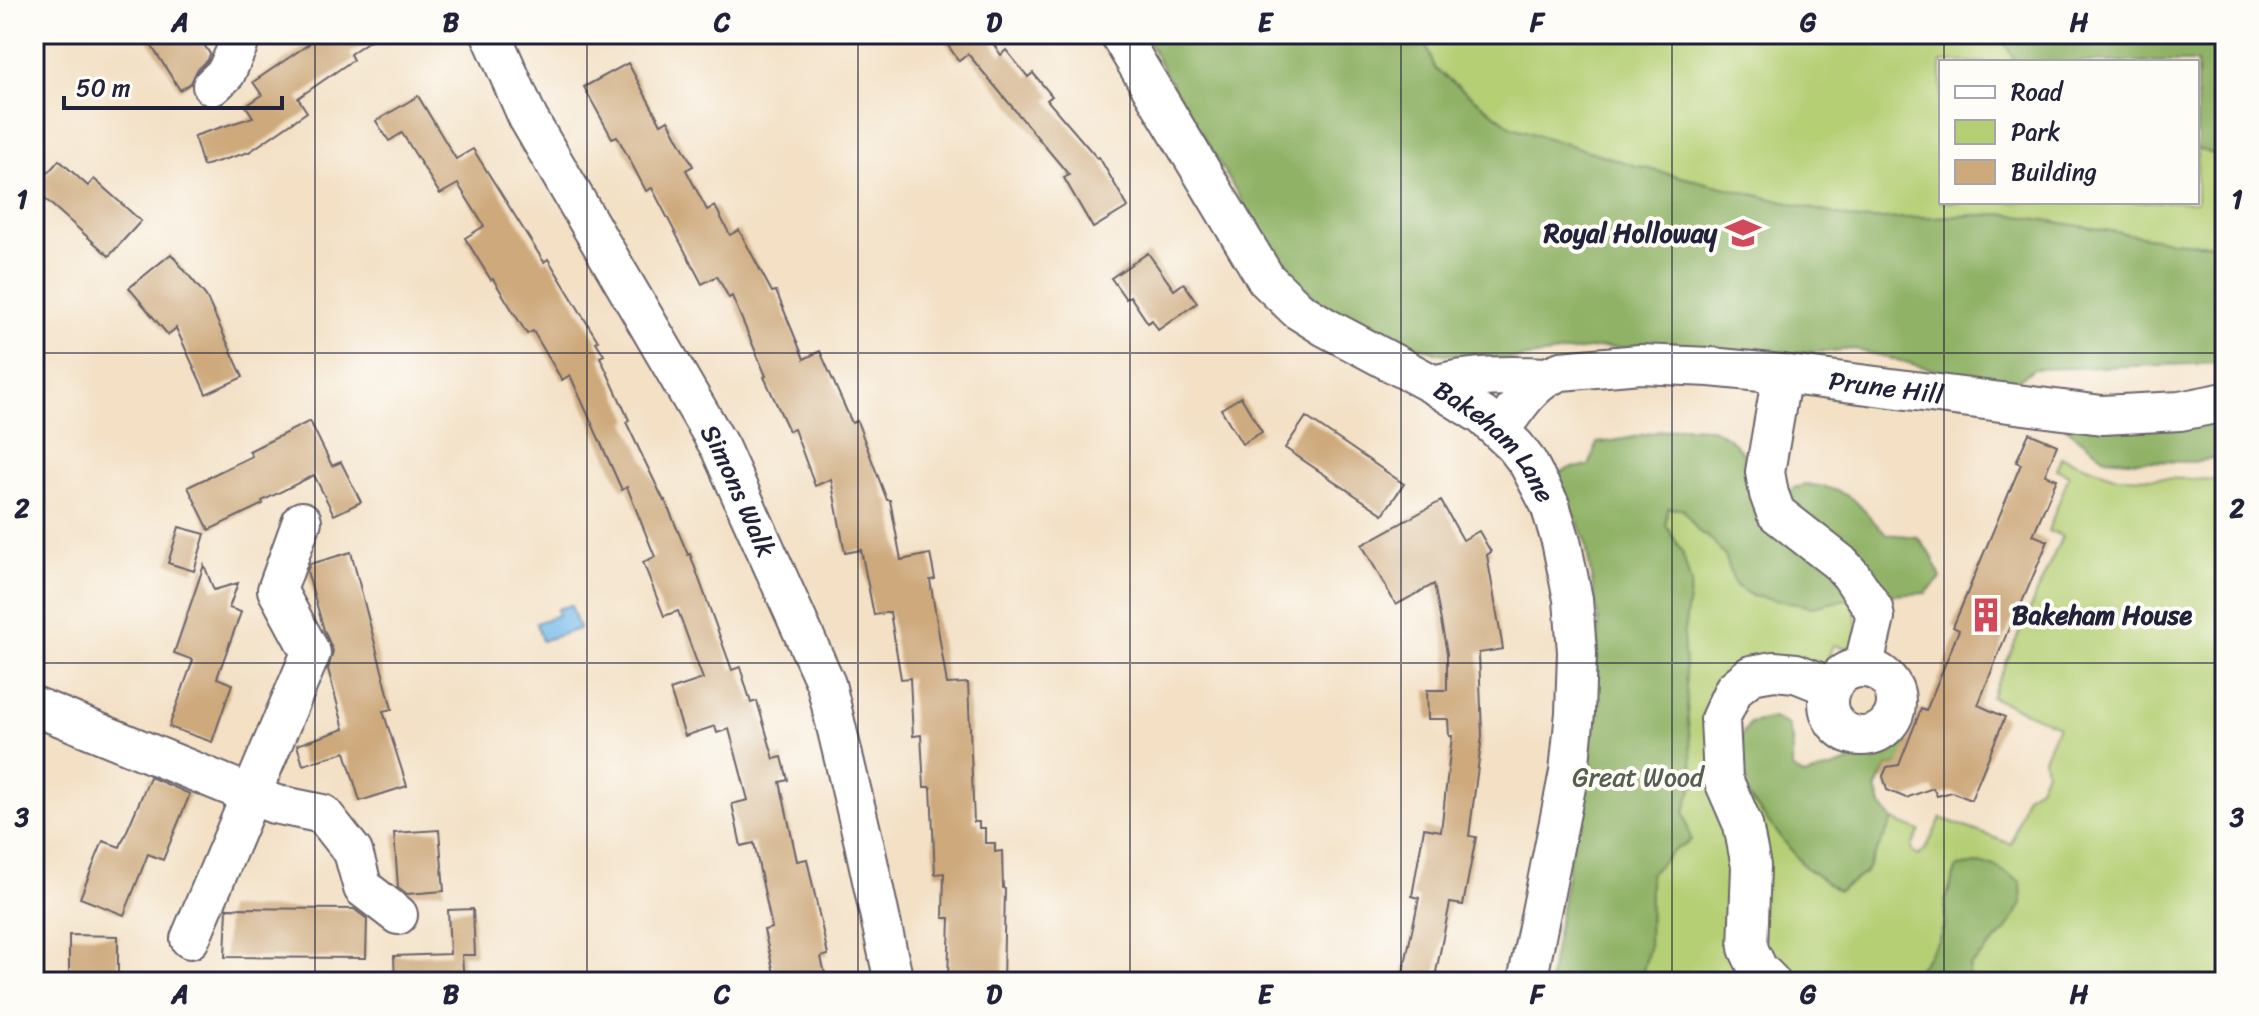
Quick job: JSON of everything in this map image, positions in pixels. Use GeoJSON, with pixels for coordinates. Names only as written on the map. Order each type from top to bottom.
{"type":"FeatureCollection","features":[{"type":"Feature","properties":{"kind":"street","name":"Simons Walk"},"geometry":{"type":"LineString","coordinates":[[491,34],[528,118],[720,448],[826,684],[894,982]]}},
{"type":"Feature","properties":{"kind":"street","name":"Bakeham Lane"},"geometry":{"type":"LineString","coordinates":[[1119,34],[1266,279],[1298,310],[1434,385],[1483,416],[1528,463],[1550,505],[1573,599],[1577,652],[1575,713],[1569,772],[1527,982]]}},
{"type":"Feature","properties":{"kind":"street"},"geometry":{"type":"LineString","coordinates":[[212,86],[226,73],[245,37]]}},
{"type":"Feature","properties":{"kind":"street","name":"Prune Hill"},"geometry":{"type":"LineString","coordinates":[[1434,385],[1451,380],[1546,377],[1561,371],[1640,364],[1782,374],[2102,415],[2180,411],[2225,402]]}},
{"type":"Feature","properties":{"kind":"street"},"geometry":{"type":"LineString","coordinates":[[1782,374],[1765,472],[1769,494],[1776,513],[1840,563],[1873,608],[1875,618],[1863,668]]}},
{"type":"Feature","properties":{"kind":"street"},"geometry":{"type":"LineString","coordinates":[[1500,431],[1532,388],[1546,377]]}},
{"type":"Feature","properties":{"kind":"street"},"geometry":{"type":"LineString","coordinates":[[190,939],[263,800],[311,653],[277,590],[302,521]]}},
{"type":"Feature","properties":{"kind":"street"},"geometry":{"type":"LineString","coordinates":[[1863,668],[1884,676],[1896,701],[1893,715],[1886,726],[1874,734],[1860,736],[1847,733],[1836,724],[1829,712],[1831,687],[1843,674],[1863,668]]}},
{"type":"Feature","properties":{"kind":"street"},"geometry":{"type":"LineString","coordinates":[[1771,982],[1758,969],[1748,948],[1751,866],[1743,825],[1723,779],[1720,719],[1734,689],[1751,675],[1774,671],[1796,673],[1831,687]]}},
{"type":"Feature","properties":{"kind":"street"},"geometry":{"type":"LineString","coordinates":[[34,706],[263,800],[323,814],[353,852],[363,888],[398,915]]}},
{"type":"Feature","properties":{"kind":"green space","name":"Royal Holloway"},"geometry":{"type":"Polygon","coordinates":[[[1144,34],[1422,34],[1435,69],[1512,127],[1636,166],[1859,220],[2007,214],[2171,241],[2225,245],[2225,363],[2034,369],[2005,388],[1854,349],[1779,355],[1603,347],[1514,359],[1439,353],[1369,329],[1324,306],[1280,264],[1144,34]]]}},
{"type":"Feature","properties":{"kind":"green space"},"geometry":{"type":"Polygon","coordinates":[[[1422,34],[1999,34],[2015,60],[1939,60],[1939,204],[2199,204],[2199,150],[2225,157],[2225,245],[2171,241],[2007,214],[1859,220],[1636,166],[1512,127],[1435,69],[1422,34]]]}},
{"type":"Feature","properties":{"kind":"green space"},"geometry":{"type":"Polygon","coordinates":[[[1999,34],[2225,34],[2225,157],[2199,150],[2199,60],[2015,60],[1999,34]]]}},
{"type":"Feature","properties":{"kind":"green space"},"geometry":{"type":"Polygon","coordinates":[[[2225,409],[2225,454],[2198,462],[2105,458],[2065,427],[2225,409]]]}},
{"type":"Feature","properties":{"kind":"green space","name":"Great Wood"},"geometry":{"type":"Polygon","coordinates":[[[1685,427],[1712,428],[1729,438],[1743,453],[1751,477],[1787,506],[1789,491],[1796,487],[1813,485],[1848,496],[1886,534],[1917,537],[1932,556],[1941,578],[1926,593],[1855,597],[1813,607],[1752,596],[1735,585],[1726,558],[1712,540],[1698,531],[1683,509],[1667,508],[1666,525],[1682,552],[1691,585],[1683,637],[1694,782],[1684,813],[1691,840],[1672,852],[1650,874],[1649,948],[1640,982],[1549,982],[1595,705],[1599,623],[1585,539],[1556,475],[1570,468],[1589,466],[1597,443],[1685,427]]]}},
{"type":"Feature","properties":{"kind":"green space"},"geometry":{"type":"Polygon","coordinates":[[[2061,457],[2117,477],[2225,480],[2225,982],[1967,982],[1970,966],[2006,931],[2006,874],[1988,865],[1977,864],[1957,867],[1945,902],[1945,924],[1912,982],[1640,982],[1649,948],[1650,874],[1672,852],[1691,840],[1684,813],[1694,782],[1683,637],[1691,585],[1682,552],[1666,525],[1667,508],[1683,509],[1698,531],[1712,540],[1726,558],[1735,585],[1855,597],[1857,650],[1833,645],[1824,668],[1712,694],[1747,795],[1805,867],[1838,891],[1865,873],[1893,820],[1920,831],[1912,846],[1918,856],[1926,849],[1941,818],[2011,844],[2026,795],[2039,787],[2046,771],[2044,758],[2058,726],[1991,697],[2062,536],[2048,531],[2069,475],[2056,469],[2061,457]]]}},
{"type":"Feature","properties":{"kind":"green space"},"geometry":{"type":"Polygon","coordinates":[[[1773,718],[1788,725],[1792,740],[1792,768],[1805,776],[1852,761],[1889,744],[1913,743],[1904,764],[1887,767],[1876,789],[1881,805],[1893,820],[1865,873],[1838,891],[1805,867],[1747,795],[1739,760],[1741,736],[1750,723],[1773,718]]]}},
{"type":"Feature","properties":{"kind":"green space"},"geometry":{"type":"Polygon","coordinates":[[[1993,865],[2021,882],[2022,904],[2006,931],[1970,966],[1967,982],[1912,982],[1945,924],[1945,902],[1957,867],[1993,865]]]}},
{"type":"Feature","properties":{"kind":"water"},"geometry":{"type":"Polygon","coordinates":[[[571,605],[579,629],[542,641],[536,623],[558,615],[557,609],[571,605]]]}},
{"type":"Feature","properties":{"kind":"building"},"geometry":{"type":"Polygon","coordinates":[[[144,34],[197,34],[210,54],[208,60],[197,70],[191,83],[180,90],[144,34]]]}},
{"type":"Feature","properties":{"kind":"building"},"geometry":{"type":"Polygon","coordinates":[[[302,34],[379,34],[350,54],[353,60],[298,98],[307,112],[249,152],[203,166],[194,136],[253,117],[246,106],[262,95],[253,82],[309,44],[302,34]]]}},
{"type":"Feature","properties":{"kind":"building"},"geometry":{"type":"Polygon","coordinates":[[[940,34],[998,34],[990,39],[1001,55],[1006,50],[1028,77],[1033,73],[1052,96],[1047,100],[1099,157],[1128,207],[1093,228],[1064,178],[1069,175],[968,54],[959,61],[940,34]]]}},
{"type":"Feature","properties":{"kind":"building"},"geometry":{"type":"Polygon","coordinates":[[[628,63],[661,124],[668,120],[693,166],[686,170],[707,210],[715,206],[730,235],[739,230],[772,292],[776,291],[804,359],[820,351],[852,423],[857,421],[887,500],[890,500],[901,560],[930,554],[935,579],[930,580],[947,684],[968,683],[974,822],[979,822],[979,828],[985,828],[985,843],[995,843],[995,852],[1002,851],[1005,889],[1003,982],[958,982],[958,979],[948,978],[950,918],[943,918],[944,873],[935,874],[931,787],[924,787],[921,735],[913,736],[910,678],[901,679],[890,612],[874,615],[861,550],[845,553],[831,479],[815,486],[794,429],[789,431],[732,296],[729,298],[717,276],[702,284],[652,188],[646,191],[617,136],[612,138],[584,87],[628,63]]]}},
{"type":"Feature","properties":{"kind":"building"},"geometry":{"type":"Polygon","coordinates":[[[418,96],[456,159],[473,149],[544,262],[548,259],[598,341],[604,355],[600,357],[629,420],[626,422],[690,554],[732,670],[740,667],[751,703],[757,701],[774,759],[782,757],[788,780],[780,782],[797,861],[807,859],[828,955],[821,957],[827,982],[776,982],[764,930],[772,928],[754,843],[741,846],[732,804],[748,800],[729,729],[717,733],[715,726],[685,736],[670,690],[703,679],[678,611],[664,616],[643,562],[655,557],[627,487],[622,490],[570,375],[562,380],[533,331],[527,334],[465,238],[484,226],[458,184],[440,194],[402,133],[389,141],[376,121],[418,96]]]}},
{"type":"Feature","properties":{"kind":"building"},"geometry":{"type":"Polygon","coordinates":[[[59,160],[88,186],[94,179],[141,221],[109,256],[34,189],[59,160]]]}},
{"type":"Feature","properties":{"kind":"building"},"geometry":{"type":"Polygon","coordinates":[[[1148,253],[1174,290],[1184,283],[1197,303],[1158,330],[1152,320],[1148,323],[1130,296],[1126,299],[1111,278],[1148,253]]]}},
{"type":"Feature","properties":{"kind":"building"},"geometry":{"type":"Polygon","coordinates":[[[171,254],[206,296],[243,377],[206,394],[176,328],[168,335],[129,288],[171,254]]]}},
{"type":"Feature","properties":{"kind":"building"},"geometry":{"type":"Polygon","coordinates":[[[1241,397],[1262,432],[1242,444],[1221,409],[1241,397]]]}},
{"type":"Feature","properties":{"kind":"building"},"geometry":{"type":"Polygon","coordinates":[[[1306,417],[1404,484],[1383,514],[1285,448],[1306,417]]]}},
{"type":"Feature","properties":{"kind":"building"},"geometry":{"type":"Polygon","coordinates":[[[310,421],[332,466],[341,462],[361,502],[334,515],[314,475],[209,530],[188,487],[252,456],[249,451],[310,421]]]}},
{"type":"Feature","properties":{"kind":"building","name":"Bakeham House"},"geometry":{"type":"Polygon","coordinates":[[[2029,433],[2057,445],[2045,475],[2057,479],[2033,535],[2048,541],[1978,705],[2005,717],[1971,800],[1952,792],[1937,796],[1933,788],[1906,798],[1887,790],[1883,776],[1887,767],[1899,765],[1921,709],[1926,711],[1959,630],[1953,627],[2021,464],[2016,462],[2029,433]]]}},
{"type":"Feature","properties":{"kind":"building"},"geometry":{"type":"Polygon","coordinates":[[[1441,501],[1463,540],[1479,531],[1491,552],[1487,555],[1503,649],[1479,653],[1482,736],[1469,836],[1476,837],[1463,905],[1450,903],[1434,982],[1401,982],[1419,898],[1412,896],[1424,828],[1441,831],[1452,736],[1449,736],[1448,719],[1428,719],[1427,690],[1447,690],[1447,653],[1434,584],[1396,605],[1362,545],[1441,501]]]}},
{"type":"Feature","properties":{"kind":"building"},"geometry":{"type":"Polygon","coordinates":[[[179,527],[205,534],[194,571],[168,563],[179,527]]]}},
{"type":"Feature","properties":{"kind":"building"},"geometry":{"type":"Polygon","coordinates":[[[351,552],[392,709],[383,711],[407,786],[360,801],[345,752],[303,765],[297,745],[344,729],[328,669],[333,651],[307,571],[310,564],[351,552]]]}},
{"type":"Feature","properties":{"kind":"building"},"geometry":{"type":"Polygon","coordinates":[[[204,565],[214,590],[238,583],[229,608],[241,612],[217,678],[232,684],[212,742],[169,727],[193,660],[174,653],[204,565]]]}},
{"type":"Feature","properties":{"kind":"building"},"geometry":{"type":"Polygon","coordinates":[[[150,777],[190,794],[163,860],[148,854],[124,915],[80,898],[103,841],[120,847],[150,777]]]}},
{"type":"Feature","properties":{"kind":"building"},"geometry":{"type":"Polygon","coordinates":[[[439,830],[444,891],[407,894],[398,887],[394,833],[439,830]]]}},
{"type":"Feature","properties":{"kind":"building"},"geometry":{"type":"Polygon","coordinates":[[[227,908],[354,909],[367,919],[366,958],[225,957],[227,908]]]}},
{"type":"Feature","properties":{"kind":"building"},"geometry":{"type":"Polygon","coordinates":[[[473,909],[475,955],[462,955],[464,982],[395,982],[394,956],[450,954],[448,910],[473,909]]]}},
{"type":"Feature","properties":{"kind":"building"},"geometry":{"type":"Polygon","coordinates":[[[69,935],[118,936],[118,982],[69,982],[69,935]]]}},
{"type":"Feature","properties":{"kind":"place","name":"Royal Holloway"},"geometry":{"type":"Point","coordinates":[1743,233]}},
{"type":"Feature","properties":{"kind":"place","name":"Bakeham House"},"geometry":{"type":"Point","coordinates":[1986,615]}}]}
